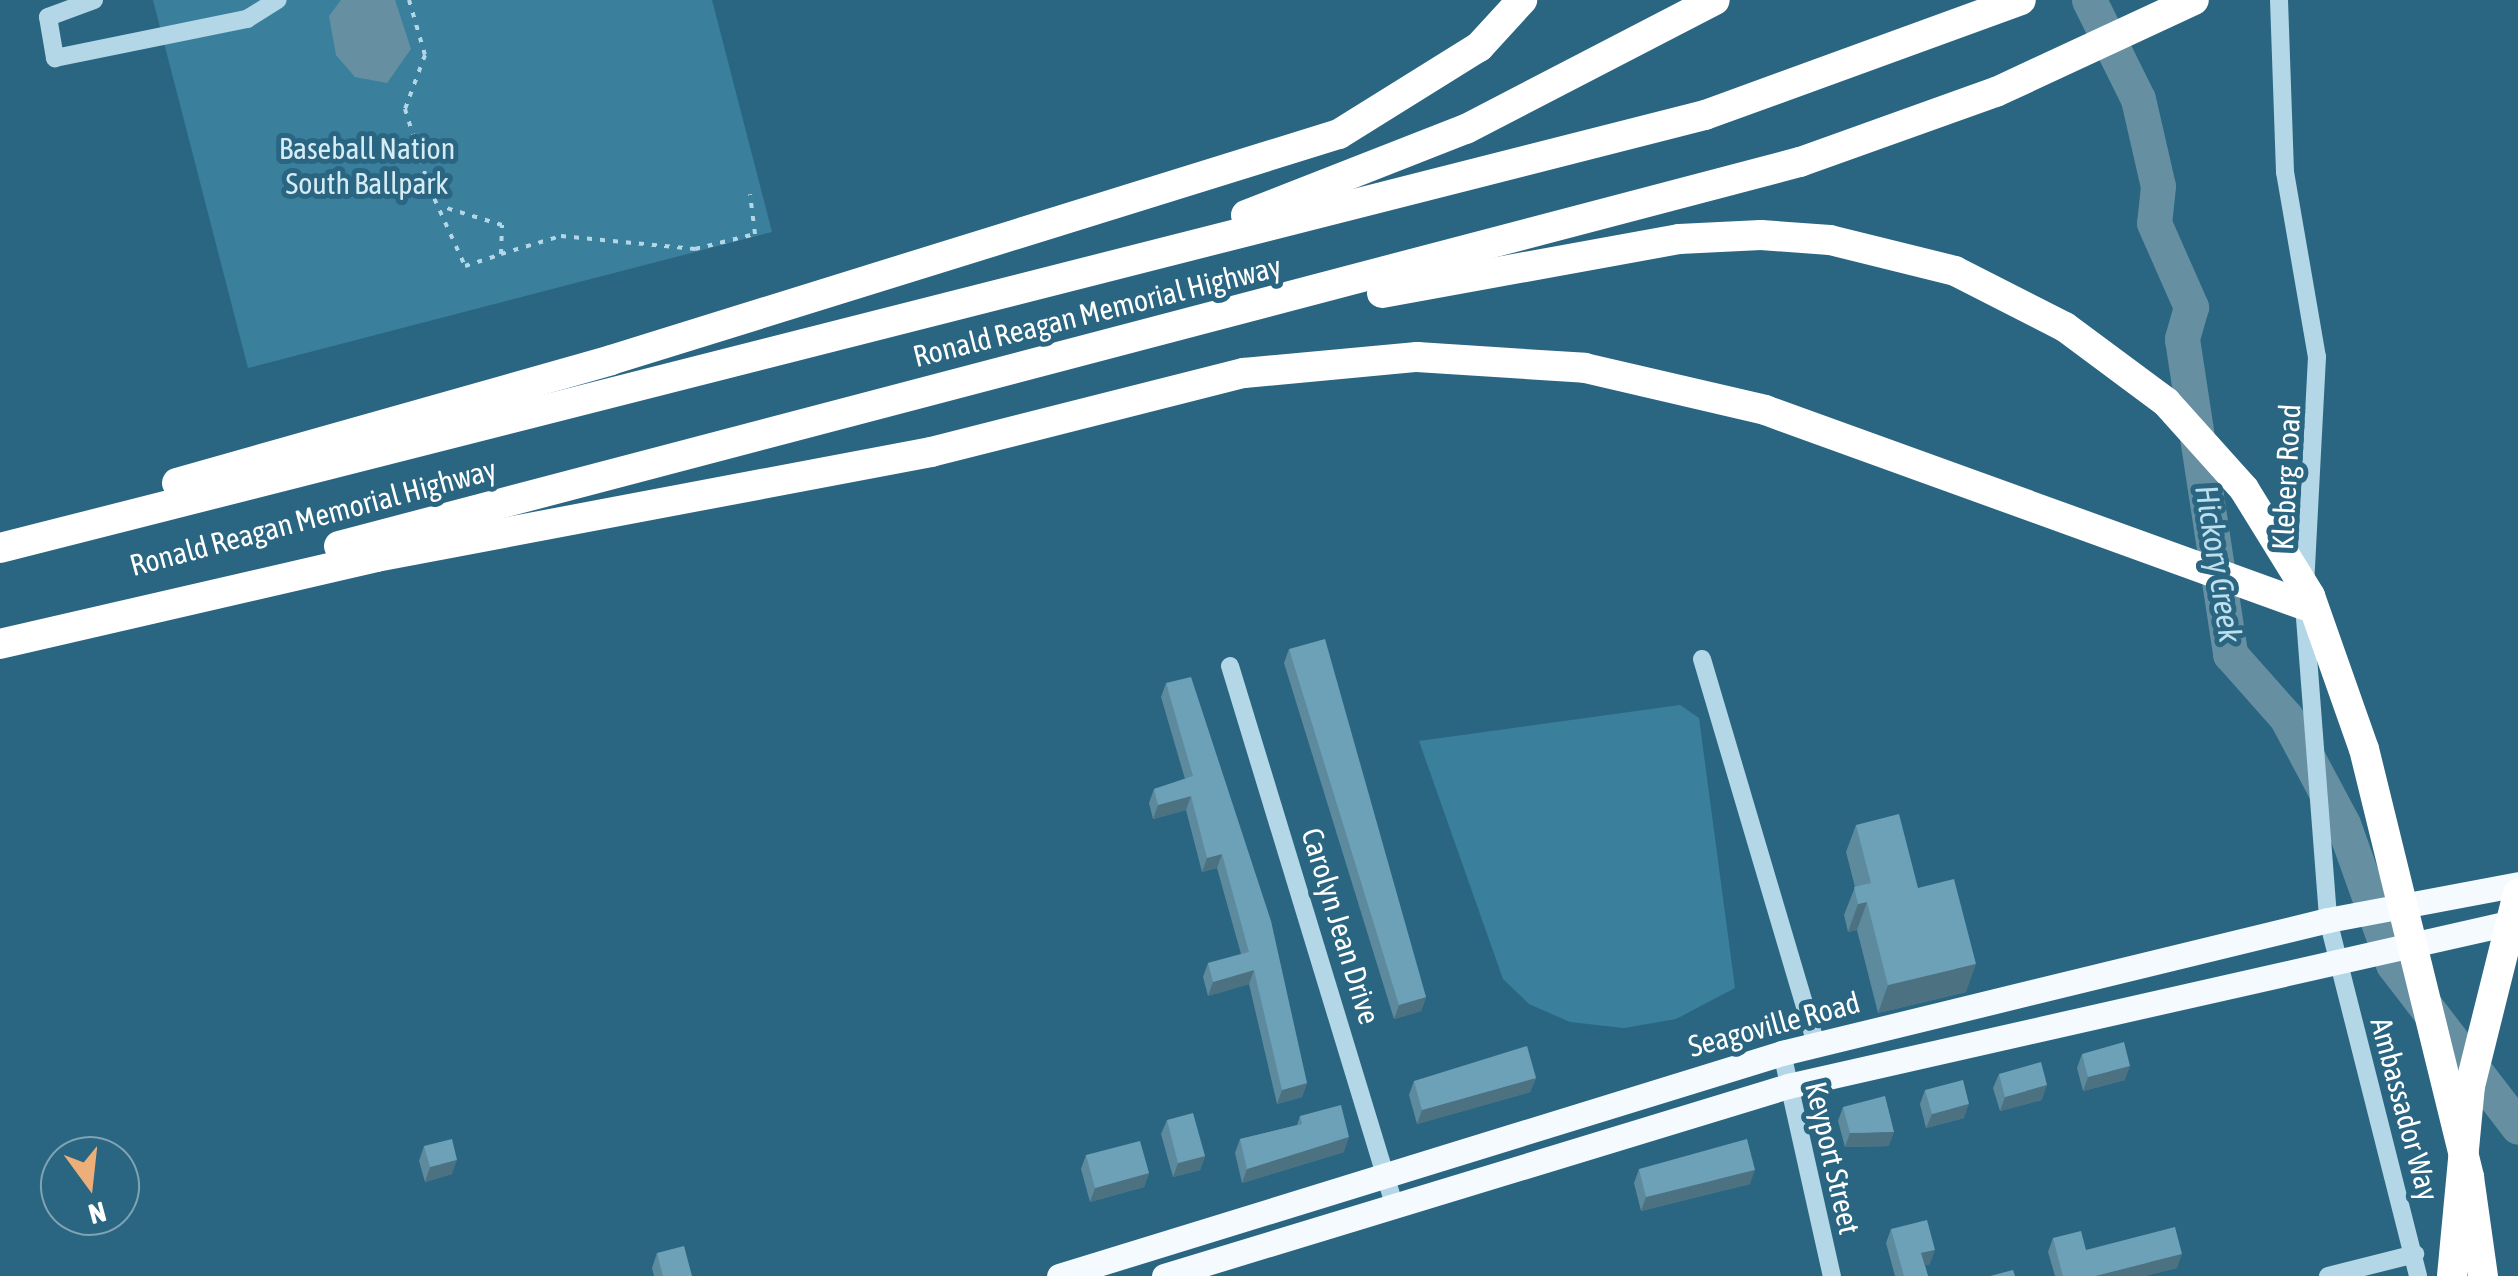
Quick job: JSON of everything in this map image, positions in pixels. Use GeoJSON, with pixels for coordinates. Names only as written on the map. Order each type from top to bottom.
{"type":"FeatureCollection","features":[{"type":"Feature","properties":{"kind":"highway"},"geometry":{"type":"LineString","coordinates":[[0,536],[611,360],[1064,213],[1258,162],[1355,124],[1479,47],[1522,0]]}},
{"type":"Feature","properties":{"kind":"highway"},"geometry":{"type":"LineString","coordinates":[[812,344],[1299,198],[1516,106],[1715,0]]}},
{"type":"Feature","properties":{"kind":"highway","name":"Ronald Reagan Memorial Highway"},"geometry":{"type":"LineString","coordinates":[[0,548],[1686,120],[1913,46],[2021,0]]}},
{"type":"Feature","properties":{"kind":"highway","name":"Ronald Reagan Memorial Highway"},"geometry":{"type":"LineString","coordinates":[[0,642],[1017,368],[1718,186],[1935,117],[2182,6]]}},
{"type":"Feature","properties":{"kind":"highway"},"geometry":{"type":"LineString","coordinates":[[1017,368],[1678,239],[1830,240],[1954,271],[2065,327],[2166,402],[2244,489],[2310,596],[2364,750],[2469,1177],[2484,1276]]}},
{"type":"Feature","properties":{"kind":"highway"},"geometry":{"type":"LineString","coordinates":[[0,642],[376,557],[931,452],[1244,373],[1360,359],[1585,368],[1765,410],[1899,464],[2304,605]]}},
{"type":"Feature","properties":{"kind":"highway"},"geometry":{"type":"LineString","coordinates":[[2452,1276],[2466,1117],[2516,912]]}},
{"type":"Feature","properties":{"kind":"main road","name":"Seagoville Road"},"geometry":{"type":"LineString","coordinates":[[1059,1276],[1782,1053],[2328,920],[2518,884]]}},
{"type":"Feature","properties":{"kind":"main road"},"geometry":{"type":"LineString","coordinates":[[1164,1276],[1788,1086],[2336,957],[2460,933],[2516,912]]}},
{"type":"Feature","properties":{"kind":"main road"},"geometry":{"type":"LineString","coordinates":[[1962,1009],[1970,1043]]}},
{"type":"Feature","properties":{"kind":"street"},"geometry":{"type":"LineString","coordinates":[[94,0],[48,17],[55,58],[247,19],[277,0]]}},
{"type":"Feature","properties":{"kind":"street","name":"Kleberg Road"},"geometry":{"type":"LineString","coordinates":[[2279,0],[2278,108],[2305,276],[2318,459],[2304,605],[2324,892],[2336,957]]}},
{"type":"Feature","properties":{"kind":"street"},"geometry":{"type":"LineString","coordinates":[[1702,658],[1816,1045]]}},
{"type":"Feature","properties":{"kind":"street","name":"Carolyn Jean Drive"},"geometry":{"type":"LineString","coordinates":[[1230,666],[1394,1204]]}},
{"type":"Feature","properties":{"kind":"street","name":"Ambassador Way"},"geometry":{"type":"LineString","coordinates":[[2336,957],[2418,1276]]}},
{"type":"Feature","properties":{"kind":"street","name":"Keyport Street"},"geometry":{"type":"LineString","coordinates":[[1782,1053],[1832,1276]]}},
{"type":"Feature","properties":{"kind":"street"},"geometry":{"type":"LineString","coordinates":[[2328,1276],[2415,1254]]}},
{"type":"Feature","properties":{"kind":"path"},"geometry":{"type":"LineString","coordinates":[[409,0],[425,55],[407,118],[465,266],[561,236],[695,249],[755,234],[750,194]]}},
{"type":"Feature","properties":{"kind":"path"},"geometry":{"type":"LineString","coordinates":[[443,207],[502,225],[502,254]]}},
{"type":"Feature","properties":{"kind":"green space","name":"Baseball Nation South Ballpark"},"geometry":{"type":"Polygon","coordinates":[[[153,0],[712,0],[772,232],[248,368],[153,0]]]}},
{"type":"Feature","properties":{"kind":"green space"},"geometry":{"type":"Polygon","coordinates":[[[1680,705],[1699,718],[1735,988],[1676,1019],[1624,1028],[1570,1022],[1529,1004],[1503,979],[1419,741],[1680,705]]]}},
{"type":"Feature","properties":{"kind":"shaded area"},"geometry":{"type":"Polygon","coordinates":[[[341,0],[395,0],[411,49],[387,83],[355,77],[336,55],[329,16],[341,0]]]}},
{"type":"Feature","properties":{"kind":"building"},"geometry":{"type":"Polygon","coordinates":[[[1325,639],[1426,997],[1399,1005],[1289,649],[1325,639]]]}},
{"type":"Feature","properties":{"kind":"building"},"geometry":{"type":"Polygon","coordinates":[[[1191,677],[1271,921],[1307,1083],[1282,1090],[1254,970],[1213,982],[1208,963],[1249,952],[1222,854],[1207,858],[1191,796],[1158,805],[1154,789],[1193,776],[1166,683],[1191,677]]]}},
{"type":"Feature","properties":{"kind":"building"},"geometry":{"type":"Polygon","coordinates":[[[1899,814],[1918,888],[1954,879],[1976,964],[1888,985],[1867,902],[1858,904],[1854,887],[1871,883],[1856,825],[1899,814]]]}},
{"type":"Feature","properties":{"kind":"building"},"geometry":{"type":"Polygon","coordinates":[[[2124,1042],[2130,1066],[2088,1077],[2082,1054],[2124,1042]]]}},
{"type":"Feature","properties":{"kind":"building"},"geometry":{"type":"Polygon","coordinates":[[[1527,1046],[1536,1078],[1422,1110],[1414,1081],[1527,1046]]]}},
{"type":"Feature","properties":{"kind":"building"},"geometry":{"type":"Polygon","coordinates":[[[2041,1062],[2047,1085],[2005,1097],[1999,1074],[2041,1062]]]}},
{"type":"Feature","properties":{"kind":"building"},"geometry":{"type":"Polygon","coordinates":[[[1963,1080],[1969,1104],[1932,1114],[1925,1090],[1963,1080]]]}},
{"type":"Feature","properties":{"kind":"building"},"geometry":{"type":"Polygon","coordinates":[[[1885,1096],[1894,1132],[1850,1133],[1843,1107],[1885,1096]]]}},
{"type":"Feature","properties":{"kind":"building"},"geometry":{"type":"Polygon","coordinates":[[[1341,1105],[1349,1137],[1247,1169],[1240,1139],[1302,1124],[1300,1116],[1341,1105]]]}},
{"type":"Feature","properties":{"kind":"building"},"geometry":{"type":"Polygon","coordinates":[[[1193,1113],[1205,1156],[1178,1163],[1167,1120],[1193,1113]]]}},
{"type":"Feature","properties":{"kind":"building"},"geometry":{"type":"Polygon","coordinates":[[[452,1139],[457,1160],[430,1167],[424,1146],[452,1139]]]}},
{"type":"Feature","properties":{"kind":"building"},"geometry":{"type":"Polygon","coordinates":[[[1747,1139],[1755,1170],[1646,1197],[1639,1169],[1747,1139]]]}},
{"type":"Feature","properties":{"kind":"building"},"geometry":{"type":"Polygon","coordinates":[[[1140,1141],[1149,1173],[1095,1188],[1086,1155],[1140,1141]]]}},
{"type":"Feature","properties":{"kind":"building"},"geometry":{"type":"Polygon","coordinates":[[[1927,1220],[1935,1250],[1921,1253],[1928,1276],[1904,1276],[1891,1229],[1927,1220]]]}},
{"type":"Feature","properties":{"kind":"building"},"geometry":{"type":"Polygon","coordinates":[[[2175,1227],[2182,1254],[2095,1276],[2063,1276],[2053,1238],[2081,1231],[2086,1250],[2175,1227]]]}},
{"type":"Feature","properties":{"kind":"building"},"geometry":{"type":"Polygon","coordinates":[[[684,1246],[692,1276],[663,1276],[657,1253],[684,1246]]]}},
{"type":"Feature","properties":{"kind":"building"},"geometry":{"type":"Polygon","coordinates":[[[2013,1270],[2015,1276],[1990,1276],[2013,1270]]]}},
{"type":"Feature","properties":{"kind":"waterway","name":"Hickory Creek"},"geometry":{"type":"LineString","coordinates":[[2089,0],[2138,99],[2158,186],[2154,223],[2191,307],[2182,339],[2230,654],[2286,717],[2343,824],[2393,964],[2518,1127]]}}]}
